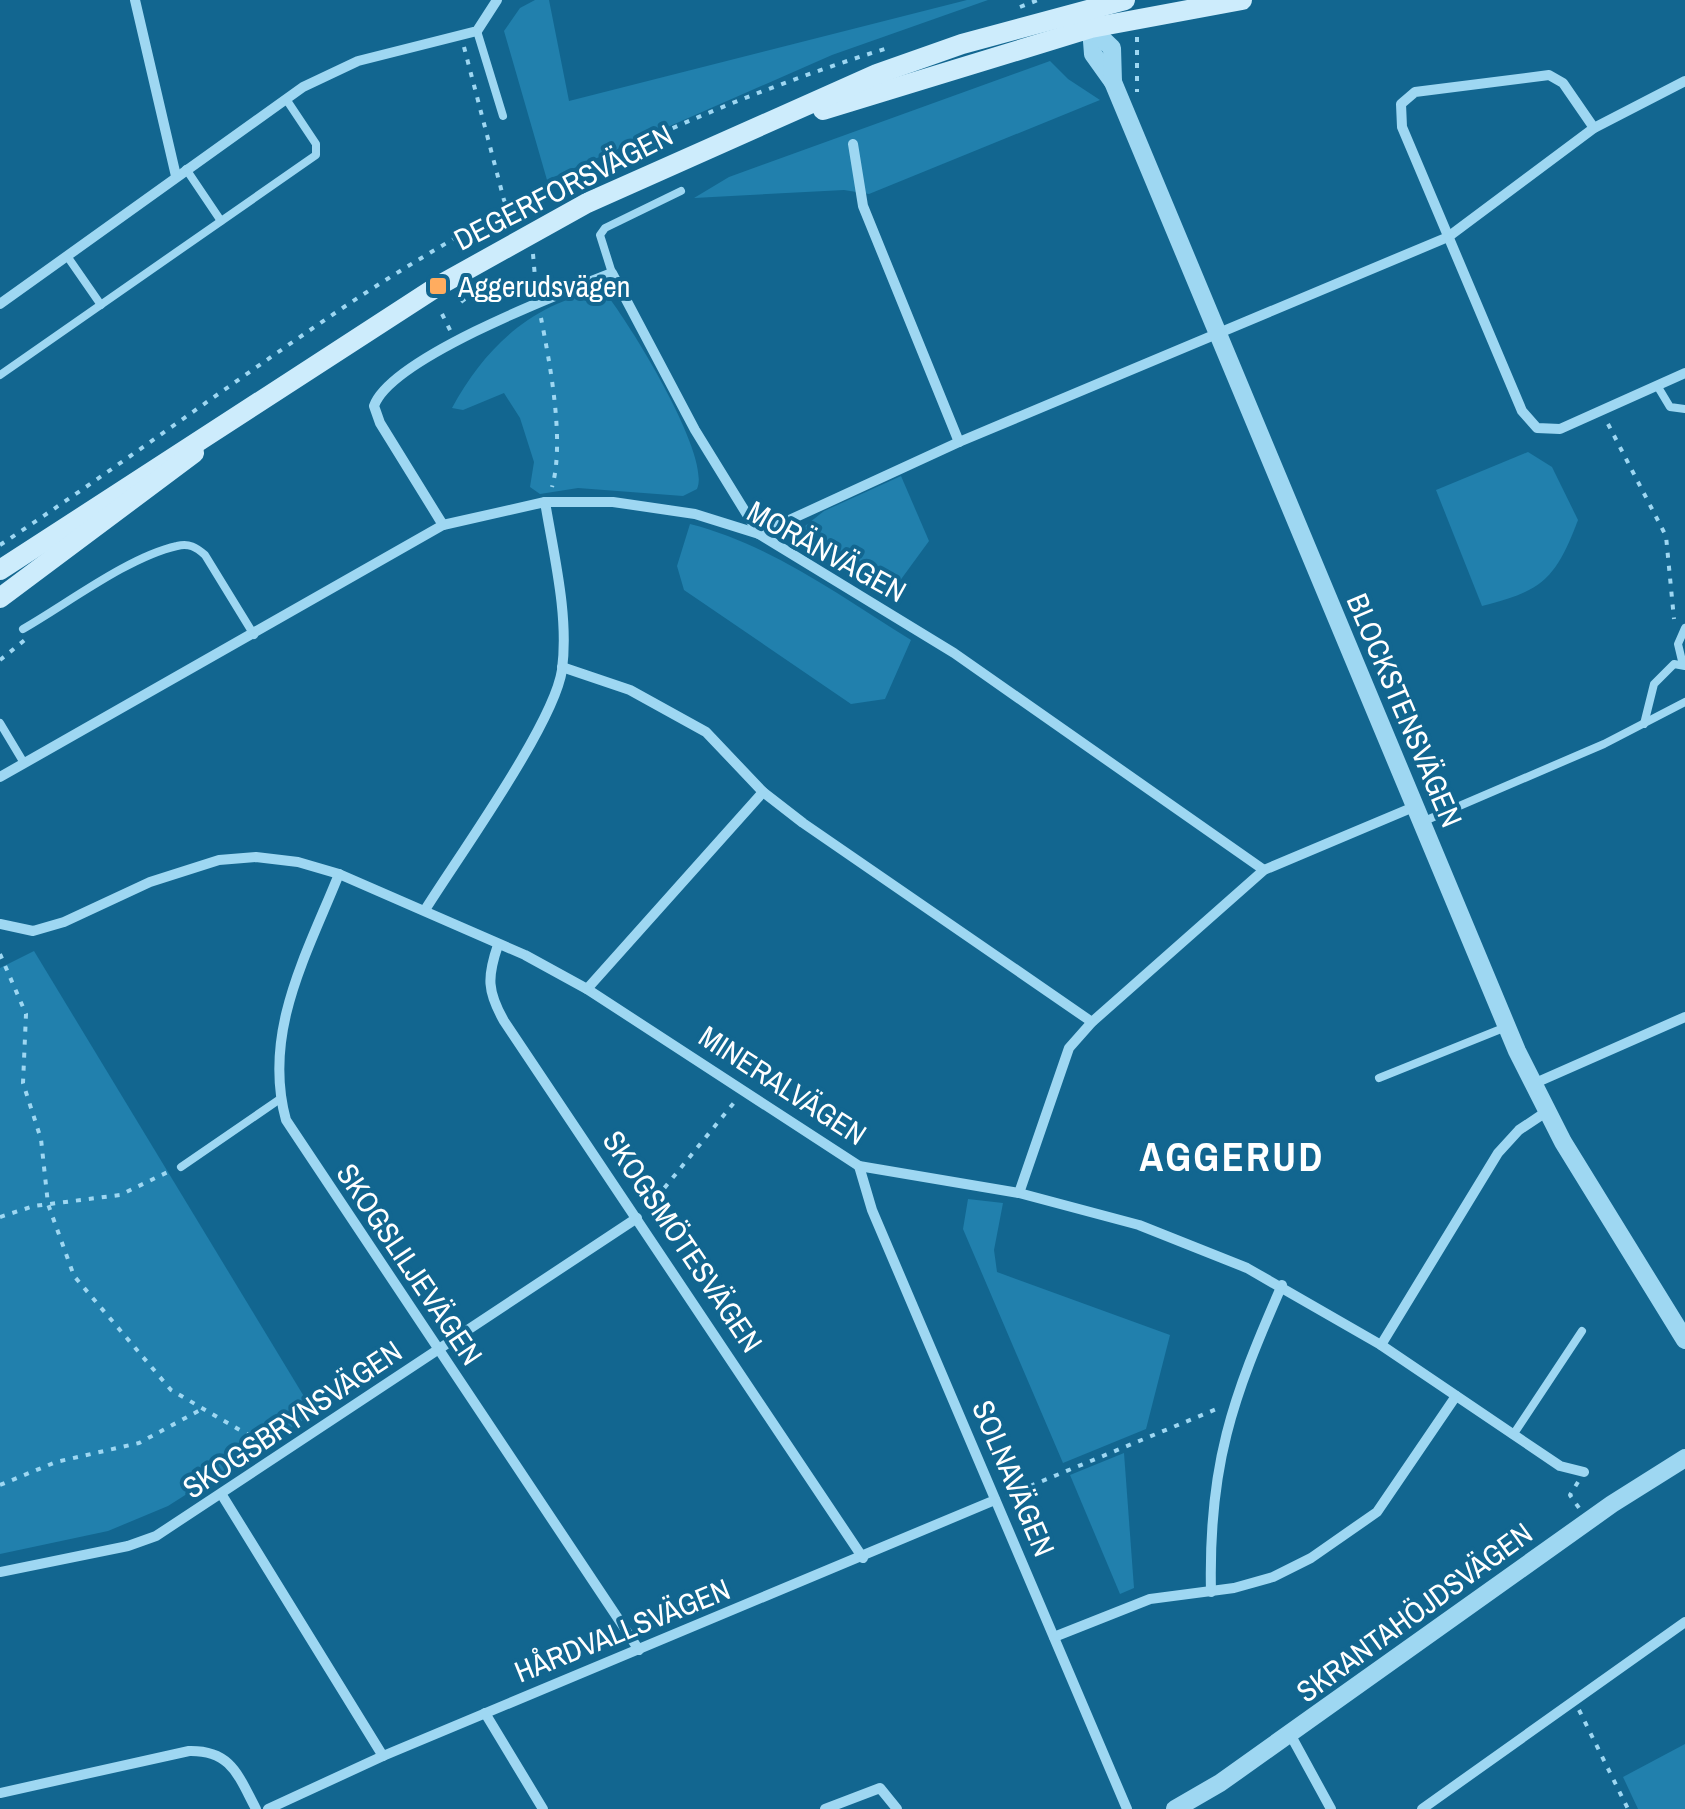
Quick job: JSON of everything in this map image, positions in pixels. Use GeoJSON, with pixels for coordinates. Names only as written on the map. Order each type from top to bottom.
{"type":"FeatureCollection","features":[{"type":"Feature","properties":{"kind":"main road","name":"DEGERFORSVÄGEN"},"geometry":{"type":"LineString","coordinates":[[0,570],[177,452],[209,437],[326,356],[524,236],[656,169],[1083,10],[1125,0]]}},
{"type":"Feature","properties":{"kind":"main road","name":"DEGERFORSVÄGEN"},"geometry":{"type":"LineString","coordinates":[[1083,10],[1242,0]]}},
{"type":"Feature","properties":{"kind":"main road","name":"DEGERFORSVÄGEN"},"geometry":{"type":"LineString","coordinates":[[0,598],[185,463],[209,437]]}},
{"type":"Feature","properties":{"kind":"street"},"geometry":{"type":"LineString","coordinates":[[136,0],[181,172]]}},
{"type":"Feature","properties":{"kind":"street"},"geometry":{"type":"LineString","coordinates":[[0,304],[286,100],[358,61],[477,30],[497,0]]}},
{"type":"Feature","properties":{"kind":"street","name":"BLOCKSTENSVÄGEN"},"geometry":{"type":"LineString","coordinates":[[1083,10],[1093,54],[1113,82],[1506,1027],[1546,1112],[1685,1340]]}},
{"type":"Feature","properties":{"kind":"street"},"geometry":{"type":"LineString","coordinates":[[1594,128],[1563,83],[1549,76],[1416,92],[1402,104],[1402,127],[1522,411],[1537,428],[1560,429],[1685,373]]}},
{"type":"Feature","properties":{"kind":"street"},"geometry":{"type":"LineString","coordinates":[[443,525],[380,423],[374,406],[380,388],[443,349],[612,273],[695,430],[758,534],[959,442],[1448,237],[1594,128],[1685,81]]}},
{"type":"Feature","properties":{"kind":"street"},"geometry":{"type":"LineString","coordinates":[[854,144],[858,184],[867,217],[959,442]]}},
{"type":"Feature","properties":{"kind":"street"},"geometry":{"type":"LineString","coordinates":[[425,910],[552,704],[562,667],[556,568],[545,502]]}},
{"type":"Feature","properties":{"kind":"street","name":"MORÄNVÄGEN"},"geometry":{"type":"LineString","coordinates":[[0,776],[443,525],[545,502],[613,502],[658,507],[758,534],[954,654],[1264,870]]}},
{"type":"Feature","properties":{"kind":"street"},"geometry":{"type":"LineString","coordinates":[[562,667],[630,690],[695,725],[763,792],[1092,1022]]}},
{"type":"Feature","properties":{"kind":"street"},"geometry":{"type":"LineString","coordinates":[[588,989],[763,792]]}},
{"type":"Feature","properties":{"kind":"street"},"geometry":{"type":"LineString","coordinates":[[1018,1193],[1069,1048],[1092,1022],[1264,870],[1419,814]]}},
{"type":"Feature","properties":{"kind":"street","name":"MINERALVÄGEN"},"geometry":{"type":"LineString","coordinates":[[0,924],[33,931],[64,922],[150,882],[219,860],[284,860],[339,874],[425,910],[588,989],[859,1166],[1018,1193],[1140,1225],[1282,1285],[1560,1466],[1584,1472]]}},
{"type":"Feature","properties":{"kind":"street","name":"SKOGSLILJEVÄGEN"},"geometry":{"type":"LineString","coordinates":[[339,874],[278,1036],[280,1099],[298,1141],[639,1650]]}},
{"type":"Feature","properties":{"kind":"street","name":"SKOGSMÖTESVÄGEN"},"geometry":{"type":"LineString","coordinates":[[498,945],[488,974],[489,994],[864,1558]]}},
{"type":"Feature","properties":{"kind":"street"},"geometry":{"type":"LineString","coordinates":[[1533,1084],[1685,1017]]}},
{"type":"Feature","properties":{"kind":"street"},"geometry":{"type":"LineString","coordinates":[[1381,1346],[1498,1153],[1518,1130],[1546,1112]]}},
{"type":"Feature","properties":{"kind":"street","name":"SOLNAVÄGEN"},"geometry":{"type":"LineString","coordinates":[[859,1166],[872,1210],[1127,1809]]}},
{"type":"Feature","properties":{"kind":"street","name":"SKOGSBRYNSVÄGEN"},"geometry":{"type":"LineString","coordinates":[[0,1572],[128,1546],[156,1536],[222,1496],[637,1218]]}},
{"type":"Feature","properties":{"kind":"street"},"geometry":{"type":"LineString","coordinates":[[1211,1592],[1213,1496],[1233,1403],[1282,1285]]}},
{"type":"Feature","properties":{"kind":"street"},"geometry":{"type":"LineString","coordinates":[[1054,1637],[1150,1600],[1211,1592],[1273,1577],[1348,1535],[1377,1512],[1456,1396]]}},
{"type":"Feature","properties":{"kind":"street","name":"SKRANTAHÖJDSVÄGEN"},"geometry":{"type":"LineString","coordinates":[[1175,1809],[1290,1734],[1588,1521],[1685,1458]]}},
{"type":"Feature","properties":{"kind":"street"},"geometry":{"type":"LineString","coordinates":[[222,1496],[383,1756]]}},
{"type":"Feature","properties":{"kind":"street","name":"HÅRDVALLSVÄGEN"},"geometry":{"type":"LineString","coordinates":[[268,1809],[383,1756],[996,1500]]}},
{"type":"Feature","properties":{"kind":"street"},"geometry":{"type":"LineString","coordinates":[[1422,1809],[1685,1622]]}},
{"type":"Feature","properties":{"kind":"street"},"geometry":{"type":"LineString","coordinates":[[485,1714],[543,1809]]}},
{"type":"Feature","properties":{"kind":"street"},"geometry":{"type":"LineString","coordinates":[[1290,1734],[1332,1809]]}},
{"type":"Feature","properties":{"kind":"street"},"geometry":{"type":"LineString","coordinates":[[0,1793],[189,1751],[213,1750],[228,1762],[256,1809]]}},
{"type":"Feature","properties":{"kind":"street"},"geometry":{"type":"LineString","coordinates":[[826,1809],[880,1788],[897,1809]]}},
{"type":"Feature","properties":{"kind":"lane"},"geometry":{"type":"LineString","coordinates":[[477,30],[502,116]]}},
{"type":"Feature","properties":{"kind":"lane"},"geometry":{"type":"LineString","coordinates":[[0,375],[316,155],[316,144],[286,100]]}},
{"type":"Feature","properties":{"kind":"lane"},"geometry":{"type":"LineString","coordinates":[[181,172],[222,221]]}},
{"type":"Feature","properties":{"kind":"lane"},"geometry":{"type":"LineString","coordinates":[[612,273],[600,235],[605,228],[681,191]]}},
{"type":"Feature","properties":{"kind":"lane"},"geometry":{"type":"LineString","coordinates":[[67,256],[101,304]]}},
{"type":"Feature","properties":{"kind":"lane"},"geometry":{"type":"LineString","coordinates":[[1658,386],[1670,407],[1685,409]]}},
{"type":"Feature","properties":{"kind":"lane"},"geometry":{"type":"LineString","coordinates":[[23,629],[141,562],[174,546],[193,546],[206,555],[254,635]]}},
{"type":"Feature","properties":{"kind":"lane"},"geometry":{"type":"LineString","coordinates":[[1644,724],[1654,684],[1667,668],[1684,666],[1678,644],[1685,628]]}},
{"type":"Feature","properties":{"kind":"lane"},"geometry":{"type":"LineString","coordinates":[[1419,814],[1644,724],[1685,702]]}},
{"type":"Feature","properties":{"kind":"lane"},"geometry":{"type":"LineString","coordinates":[[0,722],[24,763]]}},
{"type":"Feature","properties":{"kind":"lane"},"geometry":{"type":"LineString","coordinates":[[1379,1078],[1506,1027]]}},
{"type":"Feature","properties":{"kind":"lane"},"geometry":{"type":"LineString","coordinates":[[181,1167],[280,1099]]}},
{"type":"Feature","properties":{"kind":"lane"},"geometry":{"type":"LineString","coordinates":[[1513,1435],[1582,1331]]}},
{"type":"Feature","properties":{"kind":"path"},"geometry":{"type":"LineString","coordinates":[[462,37],[504,200],[534,258],[550,373],[556,460],[553,485],[545,502]]}},
{"type":"Feature","properties":{"kind":"path"},"geometry":{"type":"LineString","coordinates":[[1602,413],[1666,536],[1678,644]]}},
{"type":"Feature","properties":{"kind":"path"},"geometry":{"type":"LineString","coordinates":[[0,660],[25,643],[23,629]]}},
{"type":"Feature","properties":{"kind":"path"},"geometry":{"type":"LineString","coordinates":[[0,954],[26,1014],[23,1083],[40,1139],[48,1204],[80,1285],[133,1340],[163,1382],[281,1455]]}},
{"type":"Feature","properties":{"kind":"path"},"geometry":{"type":"LineString","coordinates":[[637,1218],[659,1199],[743,1092]]}},
{"type":"Feature","properties":{"kind":"path"},"geometry":{"type":"LineString","coordinates":[[0,1217],[48,1204],[120,1196],[181,1167]]}},
{"type":"Feature","properties":{"kind":"path"},"geometry":{"type":"LineString","coordinates":[[996,1500],[1233,1403]]}},
{"type":"Feature","properties":{"kind":"path"},"geometry":{"type":"LineString","coordinates":[[0,1485],[56,1462],[140,1443],[202,1409]]}},
{"type":"Feature","properties":{"kind":"path"},"geometry":{"type":"LineString","coordinates":[[1584,1472],[1570,1495],[1588,1521]]}},
{"type":"Feature","properties":{"kind":"path"},"geometry":{"type":"LineString","coordinates":[[1574,1700],[1628,1809]]}},
{"type":"Feature","properties":{"kind":"shaded area"},"geometry":{"type":"Polygon","coordinates":[[[535,0],[549,0],[569,101],[967,0],[988,0],[832,55],[547,180],[504,31],[520,8],[535,0]]]}},
{"type":"Feature","properties":{"kind":"shaded area"},"geometry":{"type":"Polygon","coordinates":[[[1050,61],[1068,79],[1100,100],[869,194],[844,190],[694,198],[729,177],[1050,61]]]}},
{"type":"Feature","properties":{"kind":"shaded area"},"geometry":{"type":"Polygon","coordinates":[[[603,290],[648,357],[692,448],[698,472],[697,489],[683,496],[578,488],[540,494],[530,487],[534,462],[520,418],[504,393],[463,410],[452,408],[480,366],[513,331],[554,305],[603,290]]]}},
{"type":"Feature","properties":{"kind":"shaded area"},"geometry":{"type":"Polygon","coordinates":[[[1528,452],[1552,467],[1578,520],[1562,556],[1545,579],[1520,594],[1482,606],[1436,490],[1528,452]]]}},
{"type":"Feature","properties":{"kind":"shaded area"},"geometry":{"type":"Polygon","coordinates":[[[901,476],[929,541],[891,593],[807,543],[800,530],[824,511],[901,476]]]}},
{"type":"Feature","properties":{"kind":"shaded area"},"geometry":{"type":"Polygon","coordinates":[[[690,524],[777,558],[911,640],[885,699],[851,704],[684,590],[677,566],[690,524]]]}},
{"type":"Feature","properties":{"kind":"shaded area"},"geometry":{"type":"Polygon","coordinates":[[[34,951],[314,1413],[168,1506],[108,1531],[0,1554],[0,968],[34,951]]]}},
{"type":"Feature","properties":{"kind":"shaded area"},"geometry":{"type":"Polygon","coordinates":[[[968,1199],[1003,1203],[994,1250],[997,1272],[1170,1335],[1146,1429],[1063,1463],[963,1229],[968,1199]]]}},
{"type":"Feature","properties":{"kind":"shaded area"},"geometry":{"type":"Polygon","coordinates":[[[1124,1453],[1134,1588],[1120,1594],[1070,1475],[1124,1453]]]}},
{"type":"Feature","properties":{"kind":"shaded area"},"geometry":{"type":"Polygon","coordinates":[[[1685,1744],[1685,1809],[1638,1809],[1623,1777],[1685,1744]]]}},
{"type":"Feature","properties":{"kind":"place","name":"Aggerudsvägen"},"geometry":{"type":"Point","coordinates":[438,286]}},
{"type":"Feature","properties":{"kind":"district","name":"AGGERUD"},"geometry":{"type":"Point","coordinates":[1232,1156]}}]}
